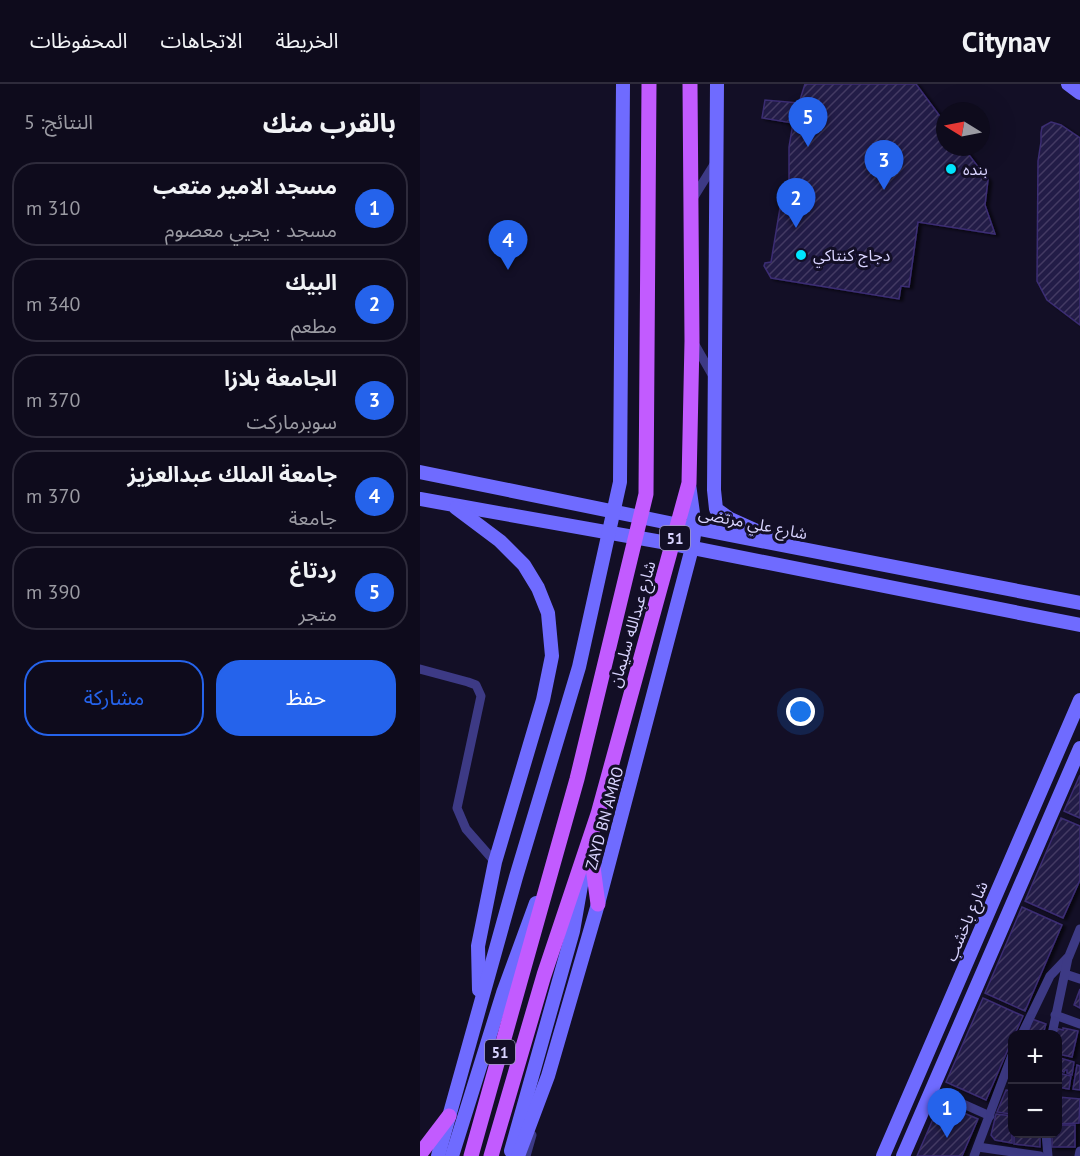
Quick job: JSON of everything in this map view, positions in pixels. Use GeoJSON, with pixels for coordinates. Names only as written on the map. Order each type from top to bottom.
{"type":"FeatureCollection","features":[{"type":"Feature","properties":{"kind":"main road"},"geometry":{"type":"LineString","coordinates":[[438,1156],[516,877],[579,667],[620,482],[623,84]]}},
{"type":"Feature","properties":{"kind":"main road","name":"شارع عبدالله سليمان"},"geometry":{"type":"LineString","coordinates":[[471,1156],[577,779],[646,494],[649,84]]}},
{"type":"Feature","properties":{"kind":"main road","name":"شارع عبدالله سليمان"},"geometry":{"type":"LineString","coordinates":[[491,1156],[544,975],[589,841],[689,483],[692,341],[690,84]]}},
{"type":"Feature","properties":{"kind":"main road"},"geometry":{"type":"LineString","coordinates":[[717,84],[714,490],[716,509],[730,519],[794,547]]}},
{"type":"Feature","properties":{"kind":"main road"},"geometry":{"type":"LineString","coordinates":[[1068,84],[1080,93]]}},
{"type":"Feature","properties":{"kind":"main road","name":"شارع علي مرتضى"},"geometry":{"type":"LineString","coordinates":[[420,472],[641,518],[1080,603]]}},
{"type":"Feature","properties":{"kind":"main road"},"geometry":{"type":"LineString","coordinates":[[446,504],[449,478]]}},
{"type":"Feature","properties":{"kind":"main road","name":"ZAYD BN AMRO"},"geometry":{"type":"LineString","coordinates":[[518,1156],[546,1082],[598,904],[692,548],[695,528],[689,483]]}},
{"type":"Feature","properties":{"kind":"main road"},"geometry":{"type":"LineString","coordinates":[[420,499],[637,537],[1080,625]]}},
{"type":"Feature","properties":{"kind":"main road"},"geometry":{"type":"LineString","coordinates":[[446,504],[500,541],[524,565],[538,588],[548,613],[552,656],[546,689],[495,862],[478,946],[480,1004]]}},
{"type":"Feature","properties":{"kind":"main road","name":"شارع باخشب"},"geometry":{"type":"LineString","coordinates":[[883,1156],[1080,700]]}},
{"type":"Feature","properties":{"kind":"main road"},"geometry":{"type":"LineString","coordinates":[[903,1156],[1080,748]]}},
{"type":"Feature","properties":{"kind":"main road"},"geometry":{"type":"LineString","coordinates":[[452,1156],[503,993],[561,834]]}},
{"type":"Feature","properties":{"kind":"main road"},"geometry":{"type":"LineString","coordinates":[[589,841],[598,904]]}},
{"type":"Feature","properties":{"kind":"main road"},"geometry":{"type":"LineString","coordinates":[[510,1156],[573,931],[589,841]]}},
{"type":"Feature","properties":{"kind":"main road"},"geometry":{"type":"LineString","coordinates":[[420,1154],[449,1116]]}},
{"type":"Feature","properties":{"kind":"street"},"geometry":{"type":"LineString","coordinates":[[691,202],[717,160]]}},
{"type":"Feature","properties":{"kind":"street"},"geometry":{"type":"LineString","coordinates":[[692,341],[715,380]]}},
{"type":"Feature","properties":{"kind":"street"},"geometry":{"type":"LineString","coordinates":[[420,669],[468,681],[476,685],[481,696],[457,808],[466,829],[495,862]]}},
{"type":"Feature","properties":{"kind":"street"},"geometry":{"type":"LineString","coordinates":[[1053,1030],[1069,956],[1080,929]]}},
{"type":"Feature","properties":{"kind":"street"},"geometry":{"type":"LineString","coordinates":[[1024,1030],[1050,976],[1069,956]]}},
{"type":"Feature","properties":{"kind":"street"},"geometry":{"type":"LineString","coordinates":[[1065,974],[1080,979]]}},
{"type":"Feature","properties":{"kind":"street"},"geometry":{"type":"LineString","coordinates":[[1055,1015],[1080,1024]]}},
{"type":"Feature","properties":{"kind":"street"},"geometry":{"type":"LineString","coordinates":[[1008,1066],[976,1151],[1040,1156]]}},
{"type":"Feature","properties":{"kind":"street"},"geometry":{"type":"LineString","coordinates":[[526,1156],[546,1082]]}},
{"type":"Feature","properties":{"kind":"street"},"geometry":{"type":"LineString","coordinates":[[1000,1087],[1008,1088]]}},
{"type":"Feature","properties":{"kind":"street"},"geometry":{"type":"LineString","coordinates":[[932,1090],[990,1116]]}},
{"type":"Feature","properties":{"kind":"street"},"geometry":{"type":"LineString","coordinates":[[1046,1138],[1048,1156]]}},
{"type":"Feature","properties":{"kind":"street"},"geometry":{"type":"LineString","coordinates":[[1079,1156],[1080,1151]]}},
{"type":"Feature","properties":{"kind":"building"},"geometry":{"type":"Polygon","coordinates":[[[805,84],[916,84],[936,111],[936,156],[970,156],[988,180],[985,205],[995,234],[918,222],[909,287],[901,286],[899,299],[771,278],[764,266],[765,263],[771,262],[784,184],[788,184],[789,180],[789,147],[793,123],[762,118],[765,100],[799,103],[805,84]]]}},
{"type":"Feature","properties":{"kind":"building"},"geometry":{"type":"Polygon","coordinates":[[[1051,122],[1061,125],[1080,138],[1080,325],[1047,300],[1037,281],[1038,161],[1042,127],[1051,122]]]}},
{"type":"Feature","properties":{"kind":"building"},"geometry":{"type":"Polygon","coordinates":[[[1080,775],[1080,818],[1064,811],[1080,775]]]}},
{"type":"Feature","properties":{"kind":"building"},"geometry":{"type":"Polygon","coordinates":[[[1061,818],[1080,826],[1080,880],[1063,918],[1025,901],[1061,818]]]}},
{"type":"Feature","properties":{"kind":"building"},"geometry":{"type":"Polygon","coordinates":[[[1022,907],[1062,925],[1025,1011],[985,993],[1022,907]]]}},
{"type":"Feature","properties":{"kind":"building"},"geometry":{"type":"Polygon","coordinates":[[[1080,989],[1080,1008],[1074,1005],[1080,989]]]}},
{"type":"Feature","properties":{"kind":"building"},"geometry":{"type":"Polygon","coordinates":[[[983,998],[1023,1016],[1017,1030],[1008,1030],[1008,1049],[986,1100],[946,1082],[983,998]]]}},
{"type":"Feature","properties":{"kind":"building"},"geometry":{"type":"Polygon","coordinates":[[[1032,1019],[1046,1024],[1044,1030],[1029,1030],[1032,1019]]]}},
{"type":"Feature","properties":{"kind":"building"},"geometry":{"type":"Polygon","coordinates":[[[1055,1028],[1063,1030],[1063,1028],[1078,1031],[1072,1057],[1062,1055],[1062,1030],[1055,1030],[1055,1028]]]}},
{"type":"Feature","properties":{"kind":"building"},"geometry":{"type":"Polygon","coordinates":[[[1062,1059],[1074,1062],[1072,1075],[1067,1073],[1067,1070],[1062,1071],[1062,1059]]]}},
{"type":"Feature","properties":{"kind":"building"},"geometry":{"type":"Polygon","coordinates":[[[1077,1065],[1080,1066],[1080,1090],[1073,1089],[1077,1065]]]}},
{"type":"Feature","properties":{"kind":"building"},"geometry":{"type":"Polygon","coordinates":[[[1062,1074],[1071,1076],[1069,1089],[1062,1088],[1062,1074]]]}},
{"type":"Feature","properties":{"kind":"building"},"geometry":{"type":"Polygon","coordinates":[[[1006,1090],[1008,1090],[1008,1114],[997,1112],[1006,1090]]]}},
{"type":"Feature","properties":{"kind":"building"},"geometry":{"type":"Polygon","coordinates":[[[1062,1097],[1080,1099],[1079,1123],[1062,1124],[1062,1097]]]}},
{"type":"Feature","properties":{"kind":"building"},"geometry":{"type":"Polygon","coordinates":[[[940,1103],[978,1119],[962,1156],[917,1156],[940,1103]]]}},
{"type":"Feature","properties":{"kind":"building"},"geometry":{"type":"Polygon","coordinates":[[[996,1114],[1008,1116],[1008,1138],[1012,1138],[1012,1143],[995,1140],[991,1135],[996,1114]]]}},
{"type":"Feature","properties":{"kind":"building"},"geometry":{"type":"Polygon","coordinates":[[[1062,1125],[1075,1125],[1075,1147],[1052,1147],[1052,1138],[1062,1138],[1062,1125]]]}},
{"type":"Feature","properties":{"kind":"building"},"geometry":{"type":"Polygon","coordinates":[[[1014,1138],[1040,1138],[1040,1147],[1014,1144],[1014,1138]]]}},
{"type":"Feature","properties":{"kind":"place","name":"ردتاغ"},"geometry":{"type":"Point","coordinates":[808,147]}},
{"type":"Feature","properties":{"kind":"place","name":"بنده"},"geometry":{"type":"Point","coordinates":[951,169]}},
{"type":"Feature","properties":{"kind":"place","name":"الجامعة بلازا"},"geometry":{"type":"Point","coordinates":[884,190]}},
{"type":"Feature","properties":{"kind":"place","name":"البيك"},"geometry":{"type":"Point","coordinates":[796,228]}},
{"type":"Feature","properties":{"kind":"place","name":"دجاج كنتاكي"},"geometry":{"type":"Point","coordinates":[801,255]}},
{"type":"Feature","properties":{"kind":"place","name":"جامعة الملك عبدالعزيز"},"geometry":{"type":"Point","coordinates":[508,270]}},
{"type":"Feature","properties":{"kind":"place","name":"مسجد الامير متعب"},"geometry":{"type":"Point","coordinates":[947,1138]}}]}
